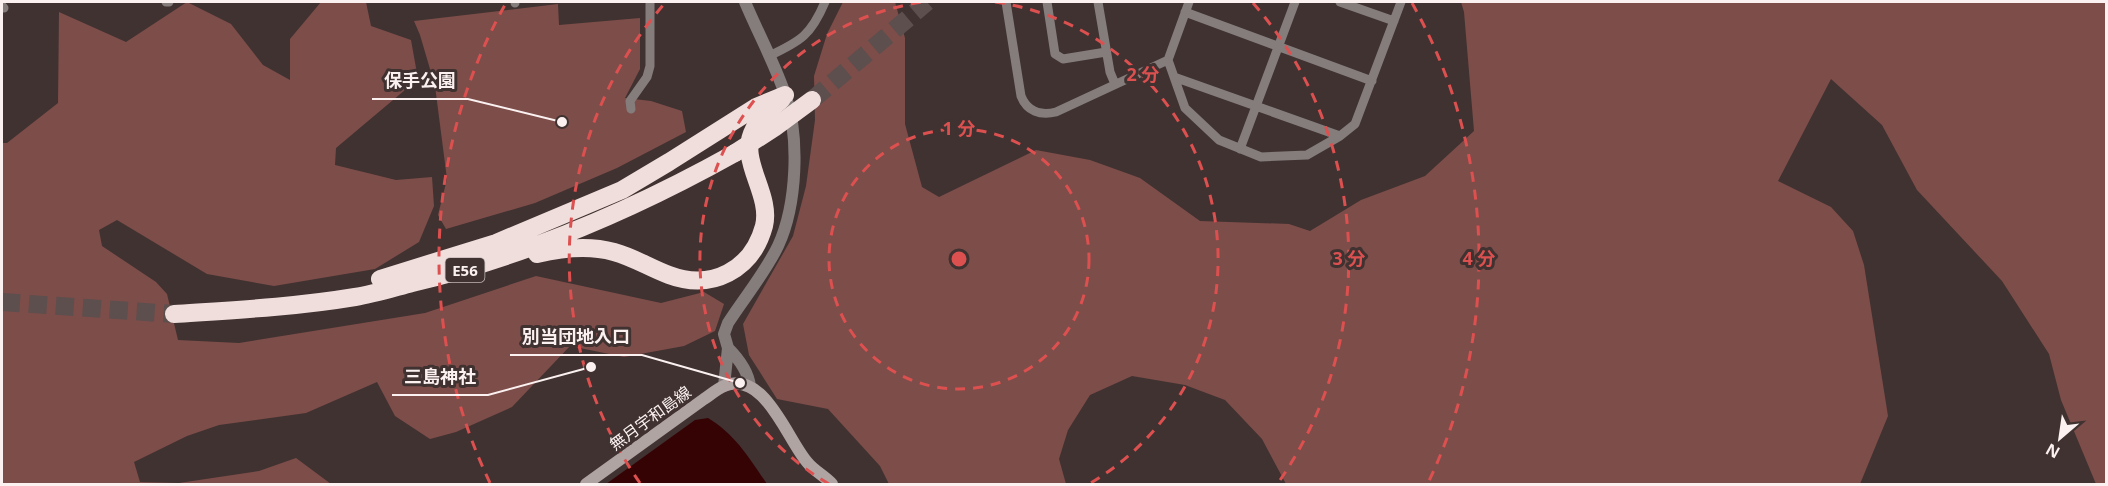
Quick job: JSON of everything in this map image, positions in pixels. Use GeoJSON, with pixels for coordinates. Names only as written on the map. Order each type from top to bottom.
{"type":"FeatureCollection","features":[{"type":"Feature","properties":{"kind":"highway"},"geometry":{"type":"LineString","coordinates":[[472,268],[550,251],[586,247],[614,252],[670,276],[692,280],[716,278],[733,272],[749,258],[759,242],[765,222],[763,193],[751,159],[749,144],[755,128],[785,95]]}},
{"type":"Feature","properties":{"kind":"highway"},"geometry":{"type":"LineString","coordinates":[[262,309],[392,276],[496,243],[622,189],[756,107],[785,95]]}},
{"type":"Feature","properties":{"kind":"highway","name":"E56"},"geometry":{"type":"LineString","coordinates":[[174,314],[262,309],[357,297],[472,268],[603,220],[670,189],[735,153],[812,100]]}},
{"type":"Feature","properties":{"kind":"main road"},"geometry":{"type":"LineString","coordinates":[[724,386],[737,384],[750,386],[758,392],[808,463],[832,484]]}},
{"type":"Feature","properties":{"kind":"main road","name":"無月宇和島線"},"geometry":{"type":"LineString","coordinates":[[586,484],[724,386]]}},
{"type":"Feature","properties":{"kind":"street"},"geometry":{"type":"LineString","coordinates":[[631,109],[630,101],[647,77],[650,66],[650,2]]}},
{"type":"Feature","properties":{"kind":"street"},"geometry":{"type":"LineString","coordinates":[[724,386],[728,348],[724,334],[728,323],[777,248],[785,229],[791,207],[794,159],[792,128],[785,95],[745,2]]}},
{"type":"Feature","properties":{"kind":"street"},"geometry":{"type":"LineString","coordinates":[[769,56],[796,44],[818,19],[825,2]]}},
{"type":"Feature","properties":{"kind":"street"},"geometry":{"type":"LineString","coordinates":[[1006,2],[1021,96],[1029,108],[1037,113],[1056,112],[1168,60]]}},
{"type":"Feature","properties":{"kind":"street"},"geometry":{"type":"LineString","coordinates":[[1047,2],[1055,54],[1064,58],[1106,52]]}},
{"type":"Feature","properties":{"kind":"street"},"geometry":{"type":"LineString","coordinates":[[1098,2],[1110,72],[1115,84]]}},
{"type":"Feature","properties":{"kind":"street"},"geometry":{"type":"LineString","coordinates":[[1189,2],[1168,60],[1185,108],[1219,140],[1261,157],[1307,155],[1340,136],[1355,124],[1401,2]]}},
{"type":"Feature","properties":{"kind":"street"},"geometry":{"type":"LineString","coordinates":[[1240,149],[1295,2]]}},
{"type":"Feature","properties":{"kind":"street"},"geometry":{"type":"LineString","coordinates":[[1340,2],[1394,21]]}},
{"type":"Feature","properties":{"kind":"street"},"geometry":{"type":"LineString","coordinates":[[1185,12],[1372,81]]}},
{"type":"Feature","properties":{"kind":"street"},"geometry":{"type":"LineString","coordinates":[[1174,77],[1340,136]]}},
{"type":"Feature","properties":{"kind":"street"},"geometry":{"type":"LineString","coordinates":[[728,348],[741,363],[749,378],[750,386]]}},
{"type":"Feature","properties":{"kind":"shaded area"},"geometry":{"type":"Polygon","coordinates":[[[187,2],[231,24],[263,65],[290,80],[290,39],[321,2],[366,2],[371,26],[411,40],[418,79],[336,148],[335,165],[396,180],[432,177],[434,206],[419,242],[375,269],[274,286],[207,274],[117,220],[99,230],[102,246],[156,282],[167,294],[178,340],[239,343],[425,313],[536,276],[661,303],[704,292],[724,304],[715,331],[684,346],[624,357],[570,346],[512,407],[456,432],[430,439],[395,416],[377,382],[306,413],[219,425],[187,436],[134,462],[140,482],[179,483],[259,471],[296,458],[331,484],[2,484],[2,143],[7,143],[58,103],[59,12],[126,42],[187,2]]]}},
{"type":"Feature","properties":{"kind":"shaded area"},"geometry":{"type":"Polygon","coordinates":[[[843,2],[895,2],[905,38],[905,124],[922,187],[939,197],[1036,150],[1090,160],[1140,178],[1200,221],[1289,224],[1310,231],[1361,200],[1425,176],[1474,131],[1464,12],[1461,2],[2106,2],[2106,484],[2096,484],[2061,400],[2049,354],[2002,281],[1917,190],[1882,125],[1831,79],[1778,181],[1831,207],[1853,231],[1864,265],[1888,416],[1860,484],[1286,484],[1262,439],[1225,400],[1185,385],[1132,376],[1090,395],[1068,430],[1059,459],[1066,484],[889,484],[880,466],[828,409],[777,399],[749,355],[743,324],[793,236],[806,186],[815,120],[814,76],[827,34],[843,2]]]}},
{"type":"Feature","properties":{"kind":"shaded area"},"geometry":{"type":"Polygon","coordinates":[[[558,4],[559,25],[640,18],[640,69],[625,98],[651,101],[682,111],[686,132],[617,168],[535,203],[446,229],[438,215],[447,179],[435,86],[414,21],[558,4]]]}},
{"type":"Feature","properties":{"kind":"shaded area"},"geometry":{"type":"Polygon","coordinates":[[[708,418],[734,439],[767,484],[606,484],[695,420],[708,418]]]}},
{"type":"Feature","properties":{"kind":"tunnel"},"geometry":{"type":"LineString","coordinates":[[812,100],[927,2]]}},
{"type":"Feature","properties":{"kind":"tunnel"},"geometry":{"type":"LineString","coordinates":[[2,302],[174,314]]}},
{"type":"Feature","properties":{"kind":"place","name":"保手公園"},"geometry":{"type":"Point","coordinates":[562,122]}},
{"type":"Feature","properties":{"kind":"place","name":"三島神社"},"geometry":{"type":"Point","coordinates":[591,367]}},
{"type":"Feature","properties":{"kind":"place","name":"別当団地入口"},"geometry":{"type":"Point","coordinates":[740,383]}}]}
